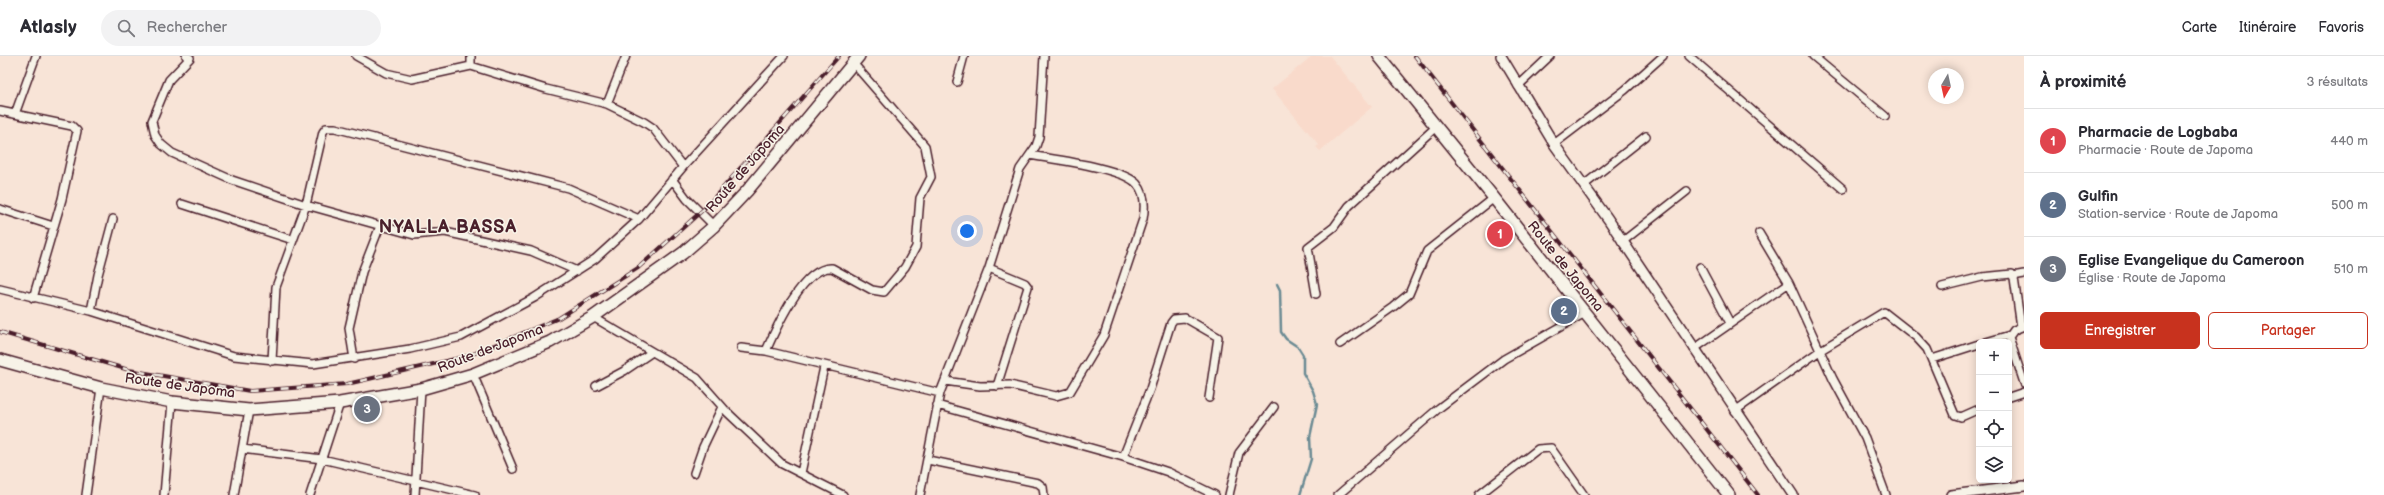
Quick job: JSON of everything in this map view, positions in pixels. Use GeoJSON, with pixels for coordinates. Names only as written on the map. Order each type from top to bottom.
{"type":"FeatureCollection","features":[{"type":"Feature","properties":{"kind":"main road","name":"Route de Japoma"},"geometry":{"type":"LineString","coordinates":[[1379,56],[1437,126],[1729,495]]}},
{"type":"Feature","properties":{"kind":"main road"},"geometry":{"type":"LineString","coordinates":[[1501,56],[1554,144],[1584,185],[1793,495]]}},
{"type":"Feature","properties":{"kind":"main road","name":"Route de Japoma"},"geometry":{"type":"LineString","coordinates":[[0,360],[101,388],[172,402],[248,410],[340,403],[421,389],[473,374],[550,342],[593,317],[683,254],[714,226],[747,191],[856,60]]}},
{"type":"Feature","properties":{"kind":"main road"},"geometry":{"type":"LineString","coordinates":[[1951,495],[2024,486]]}},
{"type":"Feature","properties":{"kind":"street"},"geometry":{"type":"LineString","coordinates":[[15,114],[36,56]]}},
{"type":"Feature","properties":{"kind":"street"},"geometry":{"type":"LineString","coordinates":[[186,56],[190,58],[169,80],[152,122],[152,128],[161,144],[172,153],[214,172],[270,194],[306,205],[414,235],[445,232],[531,251],[577,271]]}},
{"type":"Feature","properties":{"kind":"street"},"geometry":{"type":"LineString","coordinates":[[356,56],[386,73],[412,79],[471,66],[546,89],[607,104],[644,122],[652,128],[683,167]]}},
{"type":"Feature","properties":{"kind":"street"},"geometry":{"type":"LineString","coordinates":[[471,56],[471,66]]}},
{"type":"Feature","properties":{"kind":"street"},"geometry":{"type":"LineString","coordinates":[[607,104],[626,56]]}},
{"type":"Feature","properties":{"kind":"street"},"geometry":{"type":"LineString","coordinates":[[0,290],[91,311],[229,354],[272,361],[317,364],[354,359],[467,336],[534,298],[595,259],[639,219],[672,179],[784,56]]}},
{"type":"Feature","properties":{"kind":"street"},"geometry":{"type":"LineString","coordinates":[[957,82],[964,56]]}},
{"type":"Feature","properties":{"kind":"street"},"geometry":{"type":"LineString","coordinates":[[920,495],[940,393],[988,268],[1020,169],[1030,155],[1038,137],[1044,56]]}},
{"type":"Feature","properties":{"kind":"street"},"geometry":{"type":"LineString","coordinates":[[1518,86],[1550,56]]}},
{"type":"Feature","properties":{"kind":"street"},"geometry":{"type":"LineString","coordinates":[[1554,144],[1625,90],[1663,56]]}},
{"type":"Feature","properties":{"kind":"street"},"geometry":{"type":"LineString","coordinates":[[1689,56],[1843,189]]}},
{"type":"Feature","properties":{"kind":"street"},"geometry":{"type":"LineString","coordinates":[[1813,56],[1885,116]]}},
{"type":"Feature","properties":{"kind":"street"},"geometry":{"type":"LineString","coordinates":[[766,351],[778,324],[792,300],[816,272],[826,268],[832,268],[872,290],[884,292],[905,267],[916,247],[920,198],[931,177],[929,157],[925,146],[856,60]]}},
{"type":"Feature","properties":{"kind":"street"},"geometry":{"type":"LineString","coordinates":[[0,111],[72,126],[77,131],[62,199],[33,298]]}},
{"type":"Feature","properties":{"kind":"street"},"geometry":{"type":"LineString","coordinates":[[1316,294],[1308,247],[1334,226],[1349,206],[1437,126]]}},
{"type":"Feature","properties":{"kind":"street"},"geometry":{"type":"LineString","coordinates":[[272,361],[276,287],[306,205],[323,132],[326,128],[568,188],[639,219]]}},
{"type":"Feature","properties":{"kind":"street"},"geometry":{"type":"LineString","coordinates":[[1584,185],[1646,136]]}},
{"type":"Feature","properties":{"kind":"street"},"geometry":{"type":"LineString","coordinates":[[945,381],[997,386],[1015,386],[1056,396],[1070,392],[1104,335],[1143,219],[1144,209],[1142,193],[1137,184],[1118,173],[1030,155]]}},
{"type":"Feature","properties":{"kind":"street"},"geometry":{"type":"LineString","coordinates":[[672,179],[687,198],[714,226]]}},
{"type":"Feature","properties":{"kind":"street"},"geometry":{"type":"LineString","coordinates":[[1622,242],[1687,191]]}},
{"type":"Feature","properties":{"kind":"street"},"geometry":{"type":"LineString","coordinates":[[1340,344],[1409,294],[1427,251],[1494,198]]}},
{"type":"Feature","properties":{"kind":"street"},"geometry":{"type":"LineString","coordinates":[[182,204],[293,240]]}},
{"type":"Feature","properties":{"kind":"street"},"geometry":{"type":"LineString","coordinates":[[0,209],[53,226]]}},
{"type":"Feature","properties":{"kind":"street"},"geometry":{"type":"LineString","coordinates":[[91,311],[98,275],[113,219]]}},
{"type":"Feature","properties":{"kind":"street"},"geometry":{"type":"LineString","coordinates":[[354,359],[350,328],[362,272],[380,226]]}},
{"type":"Feature","properties":{"kind":"street"},"geometry":{"type":"LineString","coordinates":[[1759,233],[1789,283],[1833,379],[1865,438],[1886,495]]}},
{"type":"Feature","properties":{"kind":"street"},"geometry":{"type":"LineString","coordinates":[[988,268],[1025,283],[1028,288],[997,386]]}},
{"type":"Feature","properties":{"kind":"street"},"geometry":{"type":"LineString","coordinates":[[1700,268],[1730,323]]}},
{"type":"Feature","properties":{"kind":"street"},"geometry":{"type":"LineString","coordinates":[[1942,287],[1982,277],[2008,273],[2013,276],[2024,274]]}},
{"type":"Feature","properties":{"kind":"street"},"geometry":{"type":"LineString","coordinates":[[1995,339],[2010,334],[2022,327],[2013,276]]}},
{"type":"Feature","properties":{"kind":"street"},"geometry":{"type":"LineString","coordinates":[[1694,349],[1789,283]]}},
{"type":"Feature","properties":{"kind":"street"},"geometry":{"type":"LineString","coordinates":[[1735,411],[1821,350],[1884,312],[1916,337],[1932,358],[1955,415],[1961,417],[1976,410]]}},
{"type":"Feature","properties":{"kind":"street"},"geometry":{"type":"LineString","coordinates":[[1338,495],[1439,408],[1504,359],[1585,313]]}},
{"type":"Feature","properties":{"kind":"street"},"geometry":{"type":"LineString","coordinates":[[593,317],[697,378],[722,407],[782,464],[843,495]]}},
{"type":"Feature","properties":{"kind":"street"},"geometry":{"type":"LineString","coordinates":[[1123,457],[1150,389],[1171,323],[1174,319],[1185,318],[1218,337],[1209,398]]}},
{"type":"Feature","properties":{"kind":"street"},"geometry":{"type":"LineString","coordinates":[[2010,334],[2010,341],[2024,383]]}},
{"type":"Feature","properties":{"kind":"street"},"geometry":{"type":"LineString","coordinates":[[1932,358],[1976,345]]}},
{"type":"Feature","properties":{"kind":"street"},"geometry":{"type":"LineString","coordinates":[[741,348],[766,351],[824,367],[940,393]]}},
{"type":"Feature","properties":{"kind":"street"},"geometry":{"type":"LineString","coordinates":[[596,386],[624,371],[652,352]]}},
{"type":"Feature","properties":{"kind":"street"},"geometry":{"type":"LineString","coordinates":[[801,473],[824,367]]}},
{"type":"Feature","properties":{"kind":"street"},"geometry":{"type":"LineString","coordinates":[[473,374],[513,469]]}},
{"type":"Feature","properties":{"kind":"street"},"geometry":{"type":"LineString","coordinates":[[86,495],[101,388]]}},
{"type":"Feature","properties":{"kind":"street"},"geometry":{"type":"LineString","coordinates":[[415,495],[421,389]]}},
{"type":"Feature","properties":{"kind":"street"},"geometry":{"type":"LineString","coordinates":[[2012,396],[2024,392]]}},
{"type":"Feature","properties":{"kind":"street"},"geometry":{"type":"LineString","coordinates":[[164,495],[172,402]]}},
{"type":"Feature","properties":{"kind":"street"},"geometry":{"type":"LineString","coordinates":[[310,495],[340,403]]}},
{"type":"Feature","properties":{"kind":"street"},"geometry":{"type":"LineString","coordinates":[[937,405],[1123,457],[1174,474],[1215,495]]}},
{"type":"Feature","properties":{"kind":"street"},"geometry":{"type":"LineString","coordinates":[[694,473],[703,447],[722,407]]}},
{"type":"Feature","properties":{"kind":"street"},"geometry":{"type":"LineString","coordinates":[[1229,495],[1239,453],[1274,407]]}},
{"type":"Feature","properties":{"kind":"street"},"geometry":{"type":"LineString","coordinates":[[234,495],[248,410]]}},
{"type":"Feature","properties":{"kind":"street"},"geometry":{"type":"LineString","coordinates":[[1479,495],[1538,449],[1544,447],[1551,448],[1584,495]]}},
{"type":"Feature","properties":{"kind":"street"},"geometry":{"type":"LineString","coordinates":[[242,449],[322,459],[475,495]]}},
{"type":"Feature","properties":{"kind":"street"},"geometry":{"type":"LineString","coordinates":[[928,460],[1038,483],[1043,487],[1044,495]]}},
{"type":"Feature","properties":{"kind":"shaded area"},"geometry":{"type":"Polygon","coordinates":[[[1312,56],[1330,56],[1372,107],[1320,151],[1316,147],[1319,145],[1272,89],[1312,56]]]}},
{"type":"Feature","properties":{"kind":"waterway"},"geometry":{"type":"LineString","coordinates":[[1277,284],[1280,290],[1281,332],[1286,339],[1298,347],[1303,355],[1303,373],[1313,391],[1317,404],[1310,437],[1311,459],[1300,495]]}},
{"type":"Feature","properties":{"kind":"waterway"},"geometry":{"type":"LineString","coordinates":[[1874,451],[1877,460]]}},
{"type":"Feature","properties":{"kind":"railway"},"geometry":{"type":"LineString","coordinates":[[0,332],[129,370],[250,391],[347,384],[468,356],[559,318],[638,268],[705,208],[839,56]]}},
{"type":"Feature","properties":{"kind":"railway"},"geometry":{"type":"LineString","coordinates":[[1415,56],[1758,495]]}},
{"type":"Feature","properties":{"kind":"place","name":"Pharmacie de Logbaba"},"geometry":{"type":"Point","coordinates":[1500,234]}},
{"type":"Feature","properties":{"kind":"place","name":"Gulfin"},"geometry":{"type":"Point","coordinates":[1564,311]}},
{"type":"Feature","properties":{"kind":"place","name":"Eglise Evangelique du Cameroon"},"geometry":{"type":"Point","coordinates":[367,409]}},
{"type":"Feature","properties":{"kind":"district","name":"NYALLA BASSA"},"geometry":{"type":"Point","coordinates":[448,227]}}]}
